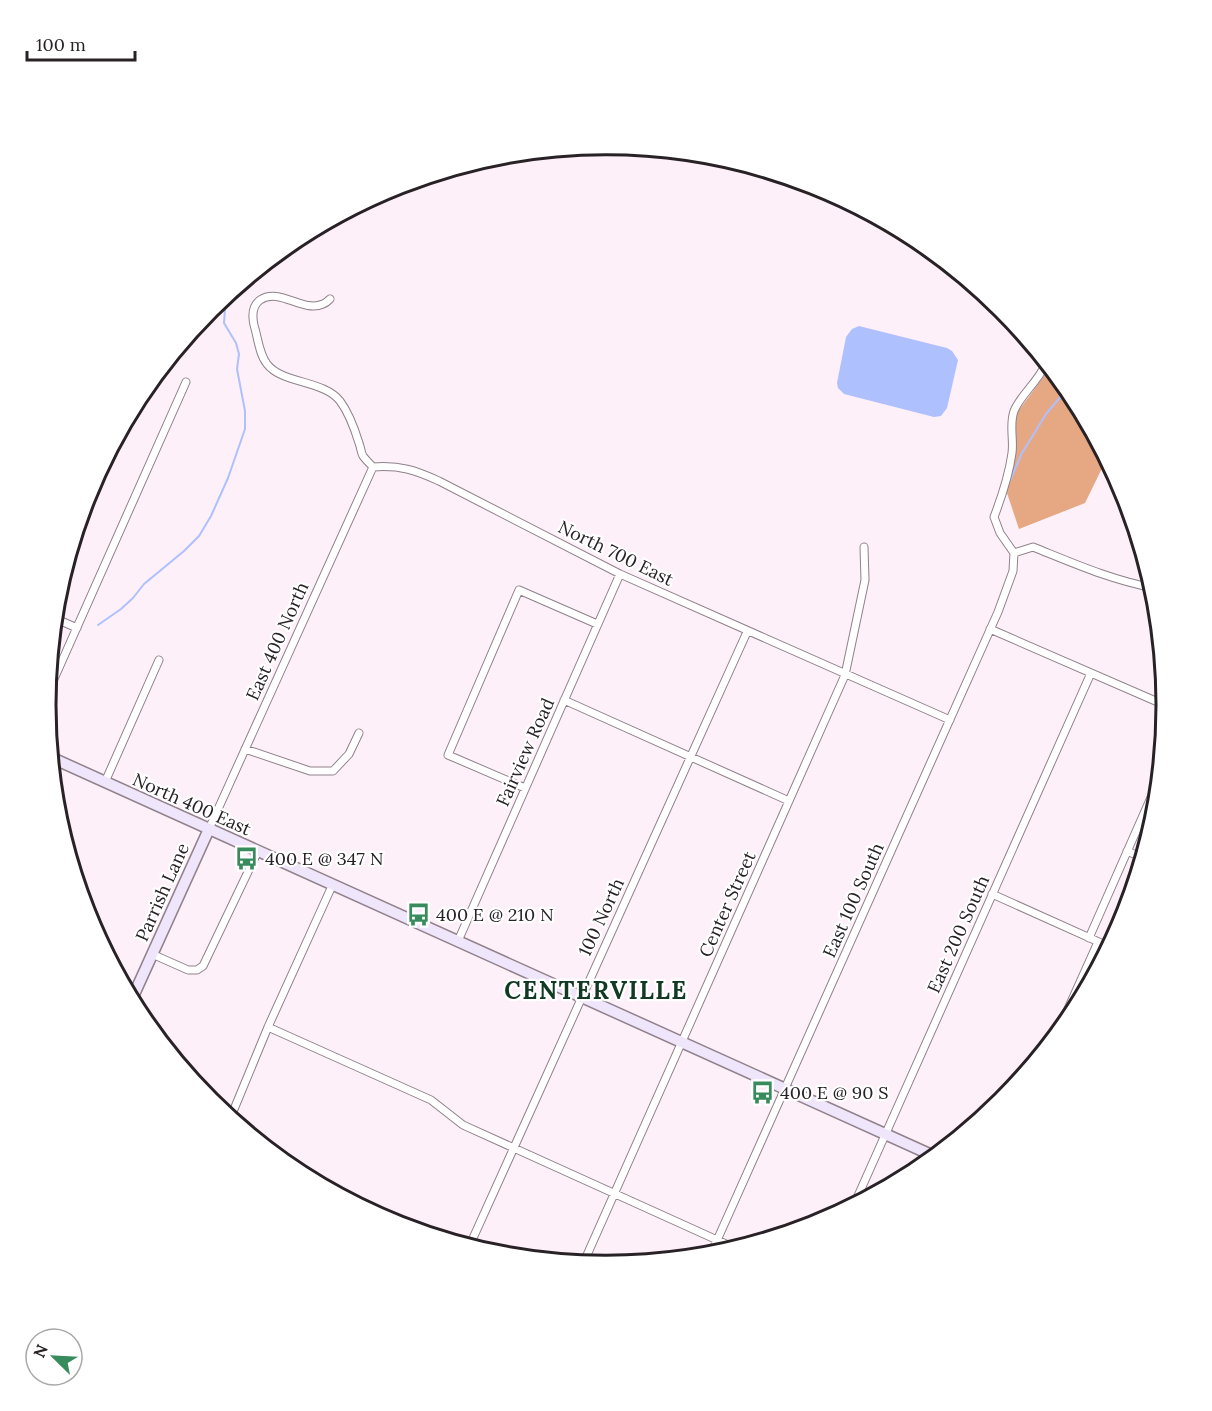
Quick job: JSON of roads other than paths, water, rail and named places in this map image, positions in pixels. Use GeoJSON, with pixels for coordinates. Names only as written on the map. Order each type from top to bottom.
{"type":"FeatureCollection","features":[{"type":"Feature","properties":{"kind":"street"},"geometry":{"type":"LineString","coordinates":[[330,299],[315,306],[279,297],[264,298],[257,303],[253,318],[262,354],[267,365],[276,373],[326,390],[341,402],[351,422],[362,455],[373,467]]}},
{"type":"Feature","properties":{"kind":"street"},"geometry":{"type":"LineString","coordinates":[[1043,370],[1014,410],[1011,427],[1012,452],[1006,483],[994,517],[1000,533],[1014,553],[1033,547],[1098,574],[1143,586]]}},
{"type":"Feature","properties":{"kind":"street"},"geometry":{"type":"LineString","coordinates":[[57,673],[186,382]]}},
{"type":"Feature","properties":{"kind":"street","name":"North 700 East"},"geometry":{"type":"LineString","coordinates":[[373,467],[385,466],[416,470],[620,574],[950,720]]}},
{"type":"Feature","properties":{"kind":"street","name":"East 400 North"},"geometry":{"type":"LineString","coordinates":[[209,829],[373,467]]}},
{"type":"Feature","properties":{"kind":"street","name":"Center Street"},"geometry":{"type":"LineString","coordinates":[[587,1255],[845,675],[865,580],[864,547]]}},
{"type":"Feature","properties":{"kind":"street","name":"East 100 South"},"geometry":{"type":"LineString","coordinates":[[715,1245],[990,629],[1013,571],[1014,553]]}},
{"type":"Feature","properties":{"kind":"street","name":"Fairview Road"},"geometry":{"type":"LineString","coordinates":[[458,941],[620,574]]}},
{"type":"Feature","properties":{"kind":"street"},"geometry":{"type":"LineString","coordinates":[[525,788],[448,755],[519,590],[597,624]]}},
{"type":"Feature","properties":{"kind":"street"},"geometry":{"type":"LineString","coordinates":[[62,622],[77,628]]}},
{"type":"Feature","properties":{"kind":"street"},"geometry":{"type":"LineString","coordinates":[[990,629],[1156,701]]}},
{"type":"Feature","properties":{"kind":"street","name":"100 North"},"geometry":{"type":"LineString","coordinates":[[473,1239],[747,632]]}},
{"type":"Feature","properties":{"kind":"street"},"geometry":{"type":"LineString","coordinates":[[105,782],[159,660]]}},
{"type":"Feature","properties":{"kind":"street","name":"East 200 South"},"geometry":{"type":"LineString","coordinates":[[859,1194],[1091,673]]}},
{"type":"Feature","properties":{"kind":"street"},"geometry":{"type":"LineString","coordinates":[[564,700],[789,801]]}},
{"type":"Feature","properties":{"kind":"street"},"geometry":{"type":"LineString","coordinates":[[245,749],[310,771],[333,771],[349,754],[360,733]]}},
{"type":"Feature","properties":{"kind":"street","name":"North 400 East"},"geometry":{"type":"LineString","coordinates":[[59,761],[926,1153]]}},
{"type":"Feature","properties":{"kind":"street"},"geometry":{"type":"LineString","coordinates":[[1089,938],[1147,806]]}},
{"type":"Feature","properties":{"kind":"street","name":"Parrish Lane"},"geometry":{"type":"LineString","coordinates":[[135,991],[209,829]]}},
{"type":"Feature","properties":{"kind":"street"},"geometry":{"type":"LineString","coordinates":[[152,954],[185,969],[198,970],[203,966],[258,851]]}},
{"type":"Feature","properties":{"kind":"street"},"geometry":{"type":"LineString","coordinates":[[1127,851],[1136,855]]}},
{"type":"Feature","properties":{"kind":"street"},"geometry":{"type":"LineString","coordinates":[[234,1110],[268,1027],[332,886]]}},
{"type":"Feature","properties":{"kind":"street"},"geometry":{"type":"LineString","coordinates":[[992,894],[1102,944]]}},
{"type":"Feature","properties":{"kind":"street"},"geometry":{"type":"LineString","coordinates":[[1074,995],[1098,942]]}},
{"type":"Feature","properties":{"kind":"street"},"geometry":{"type":"LineString","coordinates":[[268,1027],[431,1100],[463,1125],[723,1243]]}},
{"type":"Feature","properties":{"kind":"water"},"geometry":{"type":"Polygon","coordinates":[[[859,326],[952,351],[958,360],[947,408],[941,416],[934,417],[844,394],[838,388],[846,337],[852,329],[859,326]]]}},
{"type":"Feature","properties":{"kind":"waterway"},"geometry":{"type":"LineString","coordinates":[[98,625],[121,609],[144,584],[199,536],[228,478],[245,429],[245,411],[237,369],[239,354],[236,343],[224,323],[225,309]]}},
{"type":"Feature","properties":{"kind":"waterway"},"geometry":{"type":"LineString","coordinates":[[1010,481],[1022,453],[1046,414],[1061,396]]}},
{"type":"Feature","properties":{"kind":"place","name":"400 E @ 347 N"},"geometry":{"type":"Point","coordinates":[247,858]}},
{"type":"Feature","properties":{"kind":"place","name":"400 E @ 210 N"},"geometry":{"type":"Point","coordinates":[418,914]}},
{"type":"Feature","properties":{"kind":"place","name":"400 E @ 90 S"},"geometry":{"type":"Point","coordinates":[762,1092]}},
{"type":"Feature","properties":{"kind":"district","name":"CENTERVILLE"},"geometry":{"type":"Point","coordinates":[596,990]}}]}
